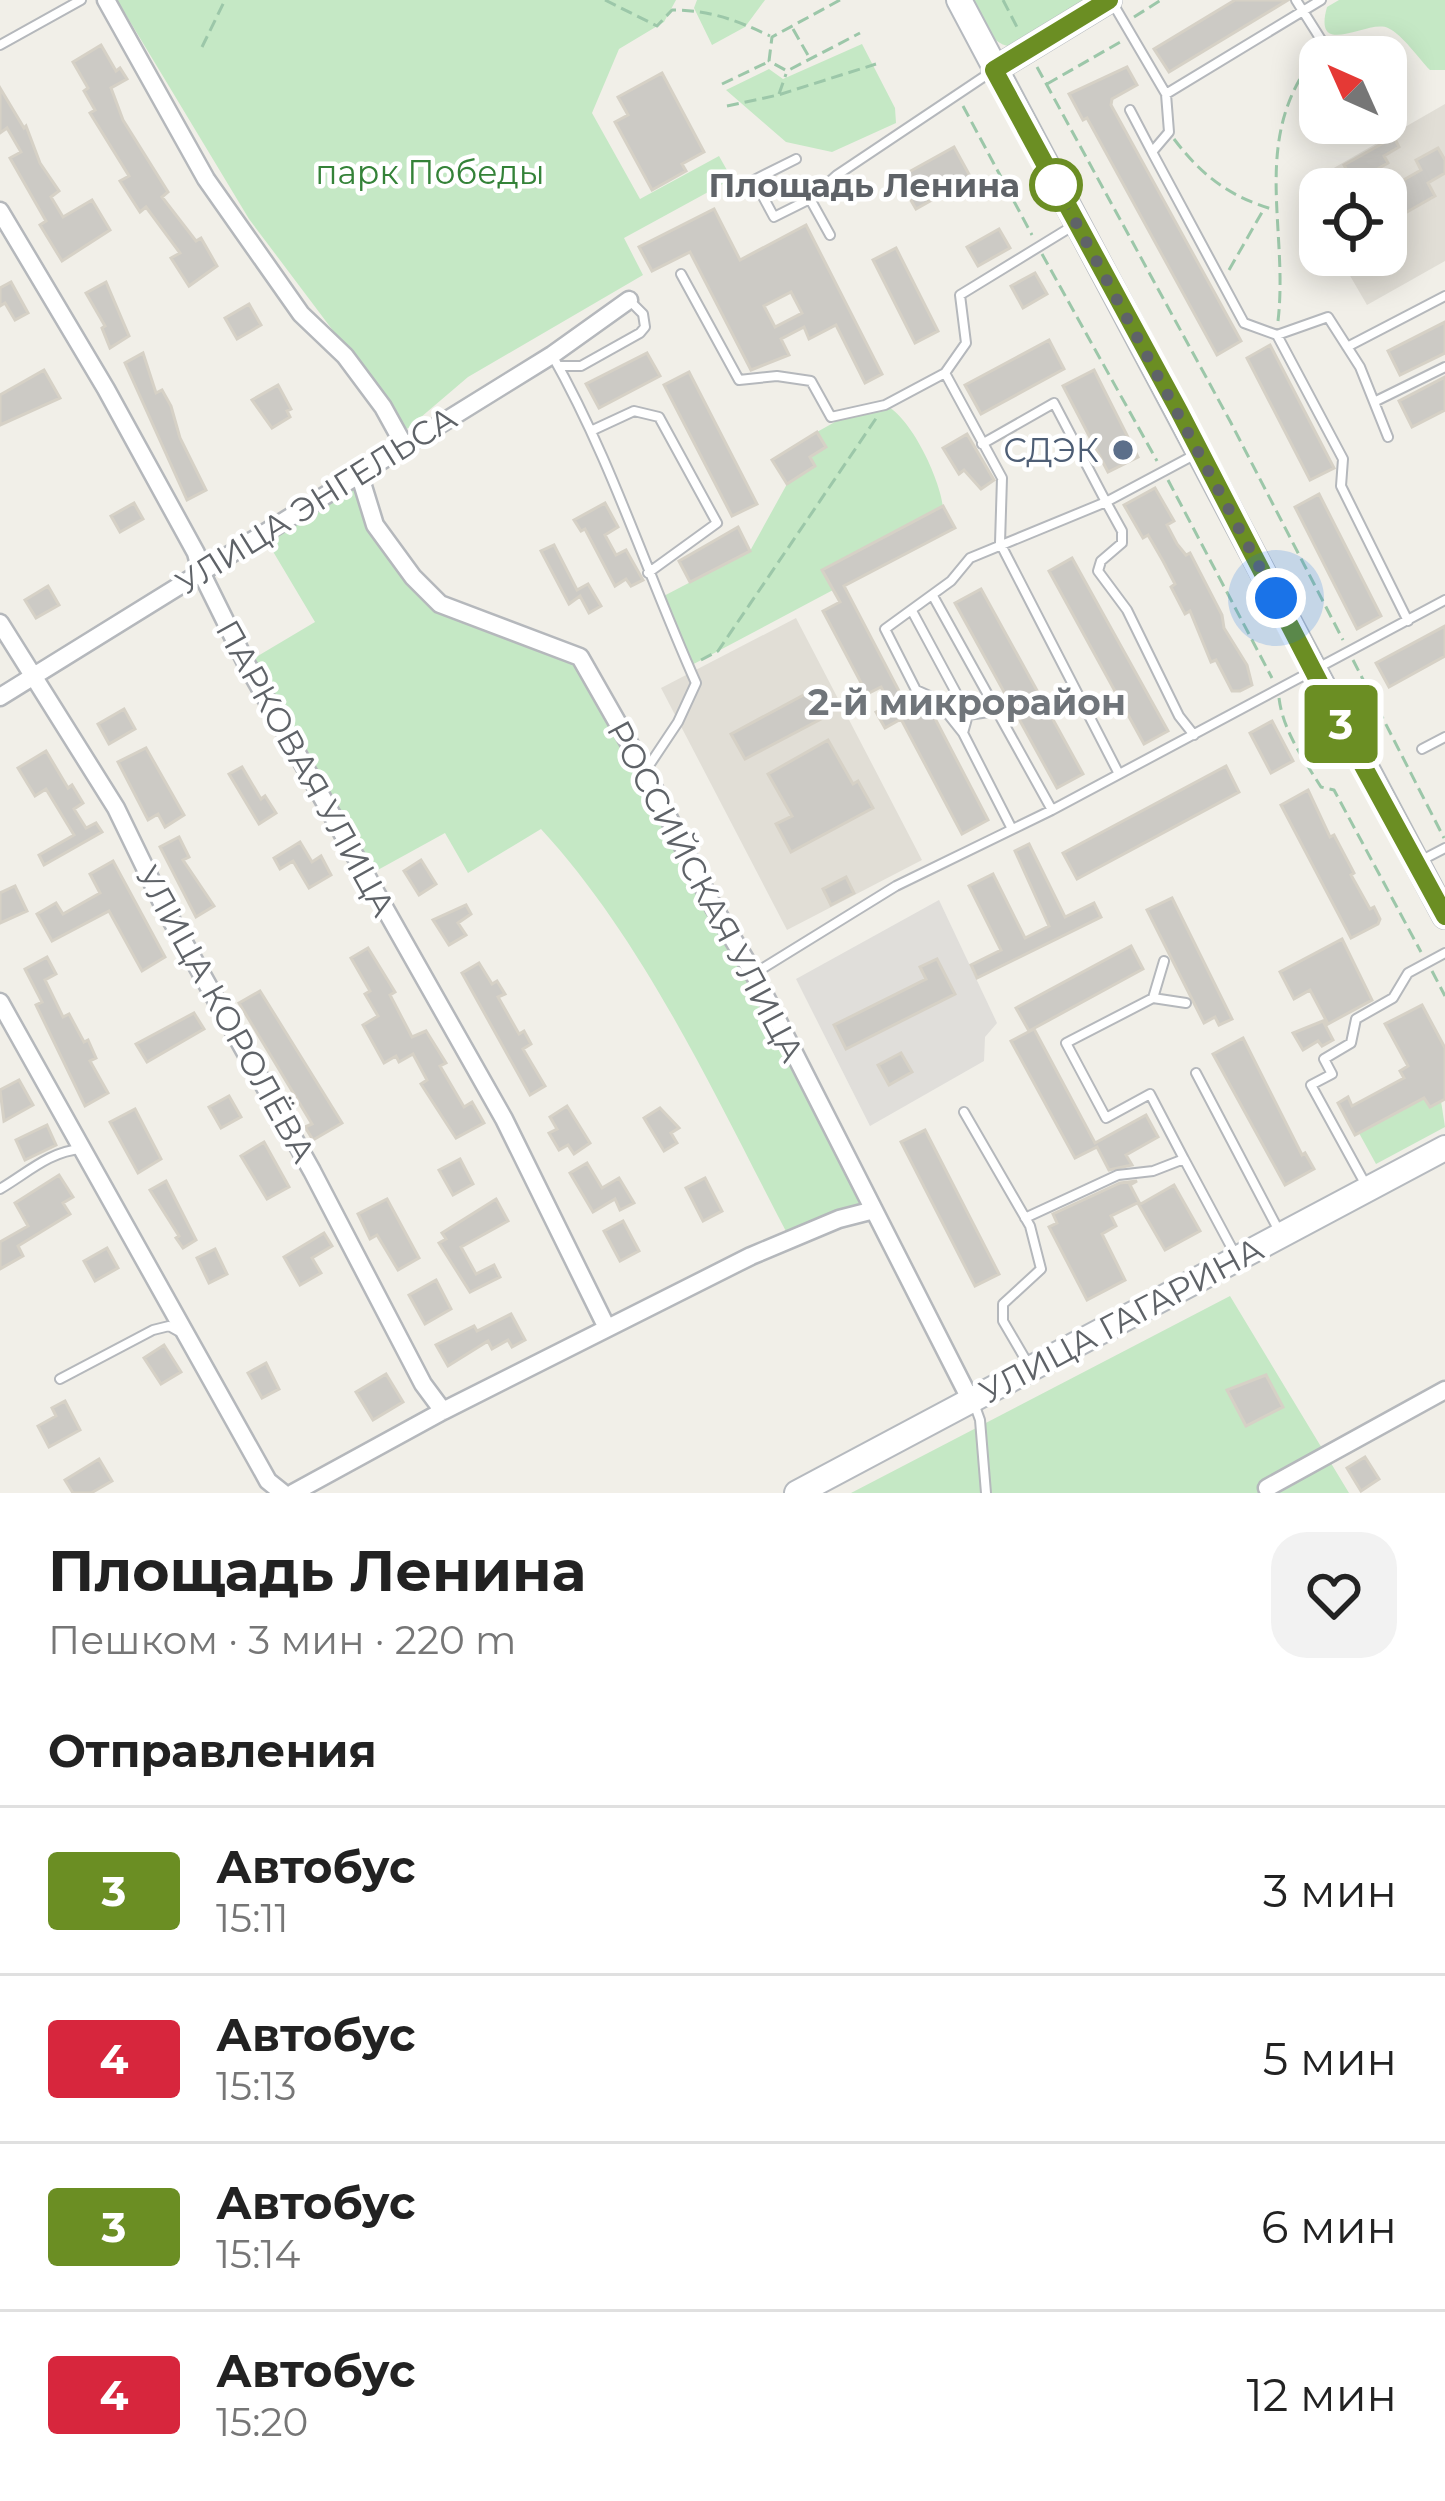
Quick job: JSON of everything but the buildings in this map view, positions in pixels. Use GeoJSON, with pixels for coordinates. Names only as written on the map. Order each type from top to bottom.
{"type":"FeatureCollection","features":[{"type":"Feature","properties":{"kind":"street"},"geometry":{"type":"LineString","coordinates":[[106,0],[206,179],[301,314],[345,356],[383,407],[404,445]]}},
{"type":"Feature","properties":{"kind":"street"},"geometry":{"type":"LineString","coordinates":[[959,0],[1445,916]]}},
{"type":"Feature","properties":{"kind":"street"},"geometry":{"type":"LineString","coordinates":[[994,70],[1110,0]]}},
{"type":"Feature","properties":{"kind":"street","name":"ПАРКОВАЯ УЛИЦА"},"geometry":{"type":"LineString","coordinates":[[0,211],[106,389],[196,553],[246,663],[504,1119],[607,1328]]}},
{"type":"Feature","properties":{"kind":"street","name":"УЛИЦА ЭНГЕЛЬСА"},"geometry":{"type":"LineString","coordinates":[[0,697],[358,472],[556,360],[629,300]]}},
{"type":"Feature","properties":{"kind":"street","name":"РОССИЙСКАЯ УЛИЦА"},"geometry":{"type":"LineString","coordinates":[[358,472],[375,525],[413,577],[440,604],[580,657],[645,771],[712,906],[754,974],[970,1399]]}},
{"type":"Feature","properties":{"kind":"street","name":"УЛИЦА КОРОЛЁВА"},"geometry":{"type":"LineString","coordinates":[[0,622],[116,808],[164,907],[442,1411]]}},
{"type":"Feature","properties":{"kind":"street"},"geometry":{"type":"LineString","coordinates":[[0,1002],[268,1481],[283,1493]]}},
{"type":"Feature","properties":{"kind":"street","name":"УЛИЦА ГАГАРИНА"},"geometry":{"type":"LineString","coordinates":[[796,1493],[1445,1148]]}},
{"type":"Feature","properties":{"kind":"street"},"geometry":{"type":"LineString","coordinates":[[293,1493],[442,1411],[751,1256],[839,1219],[874,1210]]}},
{"type":"Feature","properties":{"kind":"street"},"geometry":{"type":"LineString","coordinates":[[1268,1488],[1445,1390]]}},
{"type":"Feature","properties":{"kind":"lane"},"geometry":{"type":"LineString","coordinates":[[0,45],[81,0]]}},
{"type":"Feature","properties":{"kind":"lane"},"geometry":{"type":"LineString","coordinates":[[1110,0],[1166,94],[1169,133],[1151,152]]}},
{"type":"Feature","properties":{"kind":"lane"},"geometry":{"type":"LineString","coordinates":[[1296,0],[1319,36]]}},
{"type":"Feature","properties":{"kind":"lane"},"geometry":{"type":"LineString","coordinates":[[1166,94],[1321,0]]}},
{"type":"Feature","properties":{"kind":"lane"},"geometry":{"type":"LineString","coordinates":[[796,160],[754,180],[774,217],[810,199],[837,175],[994,70]]}},
{"type":"Feature","properties":{"kind":"lane"},"geometry":{"type":"LineString","coordinates":[[1130,110],[1244,323],[1276,335],[1328,317],[1388,437]]}},
{"type":"Feature","properties":{"kind":"lane"},"geometry":{"type":"LineString","coordinates":[[810,199],[830,235]]}},
{"type":"Feature","properties":{"kind":"lane"},"geometry":{"type":"LineString","coordinates":[[681,274],[739,380],[777,376],[811,381],[831,417],[885,406],[945,373],[966,344],[960,296],[1078,223]]}},
{"type":"Feature","properties":{"kind":"lane"},"geometry":{"type":"LineString","coordinates":[[1347,347],[1445,296]]}},
{"type":"Feature","properties":{"kind":"lane"},"geometry":{"type":"LineString","coordinates":[[556,360],[581,366],[640,333],[645,327],[643,314],[629,300]]}},
{"type":"Feature","properties":{"kind":"lane"},"geometry":{"type":"LineString","coordinates":[[1276,335],[1343,459],[1341,486],[1408,621]]}},
{"type":"Feature","properties":{"kind":"lane"},"geometry":{"type":"LineString","coordinates":[[556,360],[592,430],[696,683],[678,722],[645,771]]}},
{"type":"Feature","properties":{"kind":"lane"},"geometry":{"type":"LineString","coordinates":[[1374,402],[1445,367]]}},
{"type":"Feature","properties":{"kind":"lane"},"geometry":{"type":"LineString","coordinates":[[945,373],[1002,478],[1000,543],[1119,774]]}},
{"type":"Feature","properties":{"kind":"lane"},"geometry":{"type":"LineString","coordinates":[[982,444],[1054,403],[1122,531],[1122,543],[1101,561],[1098,571],[1127,610],[1179,716],[1194,735]]}},
{"type":"Feature","properties":{"kind":"lane"},"geometry":{"type":"LineString","coordinates":[[592,430],[634,411],[659,417],[717,523],[648,572]]}},
{"type":"Feature","properties":{"kind":"lane"},"geometry":{"type":"LineString","coordinates":[[1012,829],[963,733],[936,699],[916,689],[885,629],[932,595],[970,558],[1106,502],[1200,452]]}},
{"type":"Feature","properties":{"kind":"lane"},"geometry":{"type":"LineString","coordinates":[[932,595],[1052,810]]}},
{"type":"Feature","properties":{"kind":"lane"},"geometry":{"type":"LineString","coordinates":[[754,974],[896,886],[1052,810],[1445,600]]}},
{"type":"Feature","properties":{"kind":"lane"},"geometry":{"type":"LineString","coordinates":[[912,611],[968,715],[963,733]]}},
{"type":"Feature","properties":{"kind":"lane"},"geometry":{"type":"LineString","coordinates":[[968,715],[996,711]]}},
{"type":"Feature","properties":{"kind":"lane"},"geometry":{"type":"LineString","coordinates":[[1422,749],[1445,737]]}},
{"type":"Feature","properties":{"kind":"lane"},"geometry":{"type":"LineString","coordinates":[[1416,863],[1445,844]]}},
{"type":"Feature","properties":{"kind":"lane"},"geometry":{"type":"LineString","coordinates":[[1368,1189],[1311,1085],[1332,1074],[1324,1059],[1351,1043],[1357,1019],[1393,998],[1400,980],[1445,953]]}},
{"type":"Feature","properties":{"kind":"lane"},"geometry":{"type":"LineString","coordinates":[[1153,998],[1164,961]]}},
{"type":"Feature","properties":{"kind":"lane"},"geometry":{"type":"LineString","coordinates":[[1186,1003],[1153,998],[1066,1043],[1106,1118],[1150,1094],[1238,1259]]}},
{"type":"Feature","properties":{"kind":"lane"},"geometry":{"type":"LineString","coordinates":[[1196,1073],[1281,1235]]}},
{"type":"Feature","properties":{"kind":"lane"},"geometry":{"type":"LineString","coordinates":[[964,1112],[1025,1218],[1041,1269],[1003,1304],[1004,1321],[1030,1368]]}},
{"type":"Feature","properties":{"kind":"lane"},"geometry":{"type":"LineString","coordinates":[[0,1189],[42,1162],[82,1149]]}},
{"type":"Feature","properties":{"kind":"lane"},"geometry":{"type":"LineString","coordinates":[[1025,1218],[1118,1174],[1153,1171],[1184,1159]]}},
{"type":"Feature","properties":{"kind":"lane"},"geometry":{"type":"LineString","coordinates":[[60,1379],[153,1330],[169,1326],[189,1338]]}},
{"type":"Feature","properties":{"kind":"lane"},"geometry":{"type":"LineString","coordinates":[[970,1399],[980,1420],[986,1493]]}},
{"type":"Feature","properties":{"kind":"path"},"geometry":{"type":"LineString","coordinates":[[202,47],[225,0]]}},
{"type":"Feature","properties":{"kind":"path"},"geometry":{"type":"LineString","coordinates":[[605,0],[657,26],[672,10],[691,10],[723,14],[772,37]]}},
{"type":"Feature","properties":{"kind":"path"},"geometry":{"type":"LineString","coordinates":[[679,10],[685,0],[691,10]]}},
{"type":"Feature","properties":{"kind":"path"},"geometry":{"type":"LineString","coordinates":[[772,37],[840,0]]}},
{"type":"Feature","properties":{"kind":"path"},"geometry":{"type":"LineString","coordinates":[[1161,0],[1132,18],[1124,40],[1046,85],[1230,421],[1445,844]]}},
{"type":"Feature","properties":{"kind":"path"},"geometry":{"type":"LineString","coordinates":[[791,26],[809,59]]}},
{"type":"Feature","properties":{"kind":"path"},"geometry":{"type":"LineString","coordinates":[[778,95],[787,71],[860,33]]}},
{"type":"Feature","properties":{"kind":"path"},"geometry":{"type":"LineString","coordinates":[[770,62],[772,37]]}},
{"type":"Feature","properties":{"kind":"path"},"geometry":{"type":"LineString","coordinates":[[770,62],[787,71]]}},
{"type":"Feature","properties":{"kind":"path"},"geometry":{"type":"LineString","coordinates":[[722,85],[770,62]]}},
{"type":"Feature","properties":{"kind":"path"},"geometry":{"type":"LineString","coordinates":[[727,106],[876,64]]}},
{"type":"Feature","properties":{"kind":"path"},"geometry":{"type":"LineString","coordinates":[[1276,335],[1283,278],[1274,166],[1279,134],[1299,76]]}},
{"type":"Feature","properties":{"kind":"path"},"geometry":{"type":"LineString","coordinates":[[958,97],[1278,691],[1282,716],[1307,765],[1322,787],[1334,790],[1445,996]]}},
{"type":"Feature","properties":{"kind":"path"},"geometry":{"type":"LineString","coordinates":[[1169,133],[1196,168],[1227,192],[1275,210]]}},
{"type":"Feature","properties":{"kind":"path"},"geometry":{"type":"LineString","coordinates":[[1222,282],[1265,207]]}},
{"type":"Feature","properties":{"kind":"path"},"geometry":{"type":"LineString","coordinates":[[688,667],[718,651],[885,406]]}},
{"type":"Feature","properties":{"kind":"shaded area"},"geometry":{"type":"Polygon","coordinates":[[[1445,104],[1445,261],[1367,305],[1350,276],[1407,276],[1407,168],[1334,168],[1375,144],[1407,144],[1407,126],[1445,104]]]}},
{"type":"Feature","properties":{"kind":"shaded area"},"geometry":{"type":"Polygon","coordinates":[[[796,618],[922,860],[787,930],[661,688],[796,618]]]}},
{"type":"Feature","properties":{"kind":"shaded area"},"geometry":{"type":"Polygon","coordinates":[[[939,900],[997,1023],[985,1037],[984,1061],[870,1126],[796,979],[939,900]]]}},
{"type":"Feature","properties":{"kind":"green space","name":"парк Победы"},"geometry":{"type":"Polygon","coordinates":[[[117,0],[676,0],[664,22],[619,49],[592,113],[640,199],[719,156],[732,179],[624,238],[643,275],[468,377],[407,429],[249,219],[117,0]]]}},
{"type":"Feature","properties":{"kind":"green space"},"geometry":{"type":"Polygon","coordinates":[[[697,0],[765,0],[745,27],[712,45],[694,8],[697,0]]]}},
{"type":"Feature","properties":{"kind":"green space"},"geometry":{"type":"Polygon","coordinates":[[[971,0],[1094,0],[1016,47],[993,38],[971,0]]]}},
{"type":"Feature","properties":{"kind":"green space"},"geometry":{"type":"Polygon","coordinates":[[[1339,0],[1445,0],[1445,70],[1430,70],[1407,43],[1407,36],[1388,28],[1328,32],[1327,7],[1339,0]]]}},
{"type":"Feature","properties":{"kind":"green space"},"geometry":{"type":"Polygon","coordinates":[[[862,44],[895,108],[896,123],[832,152],[786,142],[726,90],[769,69],[783,79],[862,44]]]}},
{"type":"Feature","properties":{"kind":"green space"},"geometry":{"type":"Polygon","coordinates":[[[885,405],[904,422],[922,449],[943,506],[823,569],[833,590],[688,667],[658,599],[750,551],[787,484],[815,467],[810,457],[826,446],[817,432],[851,413],[885,405]]]}},
{"type":"Feature","properties":{"kind":"green space"},"geometry":{"type":"Polygon","coordinates":[[[359,473],[375,525],[440,604],[580,657],[874,1210],[790,1239],[647,973],[579,874],[541,829],[468,873],[445,833],[365,877],[246,663],[315,622],[262,533],[359,473]]]}},
{"type":"Feature","properties":{"kind":"green space"},"geometry":{"type":"Polygon","coordinates":[[[1424,1098],[1429,1107],[1441,1101],[1445,1127],[1376,1164],[1359,1133],[1424,1098]]]}},
{"type":"Feature","properties":{"kind":"green space"},"geometry":{"type":"Polygon","coordinates":[[[1230,1296],[1349,1493],[851,1493],[1230,1296]]]}},
{"type":"Feature","properties":{"kind":"bus line","name":"3"},"geometry":{"type":"LineString","coordinates":[[1109,0],[994,70],[1445,916]]}},
{"type":"Feature","properties":{"kind":"place","name":"Площадь Ленина"},"geometry":{"type":"Point","coordinates":[1056,185]}},
{"type":"Feature","properties":{"kind":"place","name":"СДЭК"},"geometry":{"type":"Point","coordinates":[1123,450]}},
{"type":"Feature","properties":{"kind":"district","name":"2-й микрорайон"},"geometry":{"type":"Point","coordinates":[967,702]}},
{"type":"Feature","properties":{"kind":"route"},"geometry":{"type":"LineString","coordinates":[[1056,185],[1276,598]]}}]}
